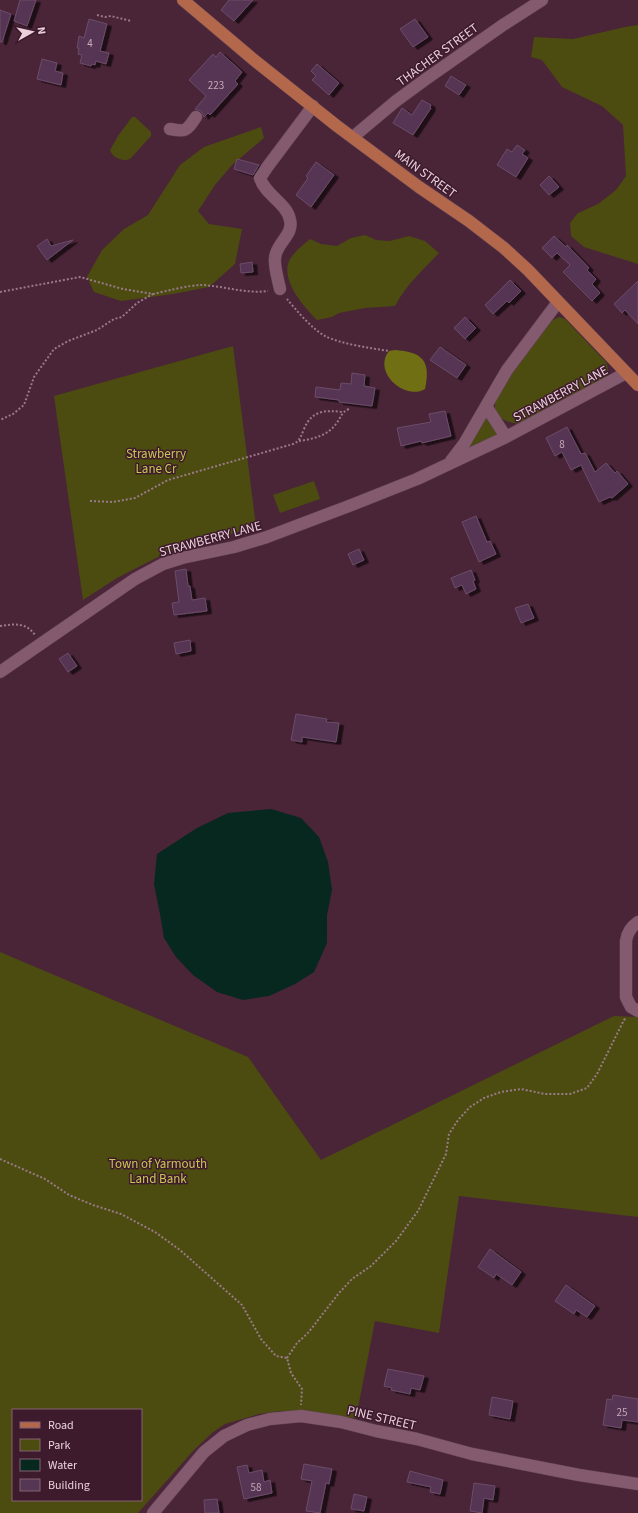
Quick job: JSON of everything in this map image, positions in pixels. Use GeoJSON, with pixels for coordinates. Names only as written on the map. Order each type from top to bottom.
{"type":"FeatureCollection","features":[{"type":"Feature","properties":{"kind":"main road","name":"MAIN STREET"},"geometry":{"type":"LineString","coordinates":[[183,0],[248,55],[353,137],[419,187],[500,244],[521,262],[638,385]]}},
{"type":"Feature","properties":{"kind":"street","name":"THACHER STREET"},"geometry":{"type":"LineString","coordinates":[[353,137],[396,101],[426,79],[503,25],[542,0]]}},
{"type":"Feature","properties":{"kind":"street"},"geometry":{"type":"LineString","coordinates":[[280,289],[274,259],[277,249],[288,235],[291,226],[290,219],[287,212],[262,184],[260,178],[313,106]]}},
{"type":"Feature","properties":{"kind":"street"},"geometry":{"type":"LineString","coordinates":[[170,129],[184,131],[196,117]]}},
{"type":"Feature","properties":{"kind":"street","name":"STRAWBERRY LANE"},"geometry":{"type":"LineString","coordinates":[[446,465],[461,449],[507,370],[558,302]]}},
{"type":"Feature","properties":{"kind":"street","name":"STRAWBERRY LANE"},"geometry":{"type":"LineString","coordinates":[[0,672],[135,579],[163,564],[182,558],[234,547],[267,537],[417,479],[506,437],[626,373]]}},
{"type":"Feature","properties":{"kind":"street","name":"STRAWBERRY LANE"},"geometry":{"type":"LineString","coordinates":[[486,406],[506,437]]}},
{"type":"Feature","properties":{"kind":"street"},"geometry":{"type":"LineString","coordinates":[[633,1014],[626,998],[626,948],[627,935],[631,927],[638,922]]}},
{"type":"Feature","properties":{"kind":"street","name":"PINE STREET"},"geometry":{"type":"LineString","coordinates":[[153,1513],[204,1452],[224,1436],[247,1425],[270,1419],[301,1416],[341,1422],[417,1439],[472,1454],[579,1475],[638,1484]]}},
{"type":"Feature","properties":{"kind":"path"},"geometry":{"type":"LineString","coordinates":[[97,15],[105,17],[111,16],[131,21]]}},
{"type":"Feature","properties":{"kind":"path"},"geometry":{"type":"LineString","coordinates":[[0,292],[80,278],[123,289],[152,294]]}},
{"type":"Feature","properties":{"kind":"path"},"geometry":{"type":"LineString","coordinates":[[0,420],[13,414],[24,405],[34,376],[54,349],[68,341],[97,330],[114,319],[122,317],[138,302],[152,294],[200,285],[256,292],[280,289],[306,319],[324,335],[335,340],[389,351]]}},
{"type":"Feature","properties":{"kind":"path"},"geometry":{"type":"LineString","coordinates":[[90,500],[113,502],[135,498],[168,480],[250,457],[298,441],[317,438],[329,432],[337,423],[343,412],[348,409]]}},
{"type":"Feature","properties":{"kind":"path"},"geometry":{"type":"LineString","coordinates":[[298,441],[301,438],[308,420],[317,413],[328,411],[343,412]]}},
{"type":"Feature","properties":{"kind":"path"},"geometry":{"type":"LineString","coordinates":[[0,626],[24,625],[32,630],[41,644]]}},
{"type":"Feature","properties":{"kind":"path"},"geometry":{"type":"LineString","coordinates":[[287,1358],[297,1343],[308,1333],[339,1293],[352,1279],[371,1266],[396,1241],[418,1210],[446,1154],[449,1134],[458,1120],[470,1107],[484,1098],[501,1092],[521,1089],[545,1094],[570,1094],[587,1088],[600,1068],[624,1020],[633,1014]]}},
{"type":"Feature","properties":{"kind":"path"},"geometry":{"type":"LineString","coordinates":[[0,1159],[45,1179],[69,1195],[92,1205],[121,1214],[155,1232],[180,1250],[242,1305],[261,1338],[276,1356],[287,1358]]}},
{"type":"Feature","properties":{"kind":"path"},"geometry":{"type":"LineString","coordinates":[[287,1358],[292,1373],[302,1389],[301,1416]]}},
{"type":"Feature","properties":{"kind":"green space"},"geometry":{"type":"Polygon","coordinates":[[[638,25],[638,264],[584,247],[571,236],[570,223],[578,213],[598,204],[616,190],[626,176],[623,125],[602,106],[562,87],[542,60],[531,57],[534,37],[573,39],[638,25]]]}},
{"type":"Feature","properties":{"kind":"green space"},"geometry":{"type":"Polygon","coordinates":[[[132,117],[135,117],[151,132],[151,136],[131,158],[122,160],[113,155],[110,150],[132,117]]]}},
{"type":"Feature","properties":{"kind":"green space"},"geometry":{"type":"Polygon","coordinates":[[[261,127],[264,138],[232,165],[215,185],[198,211],[209,224],[242,229],[235,264],[209,287],[173,294],[121,301],[94,292],[87,277],[102,250],[124,229],[148,215],[180,165],[204,147],[261,127]]]}},
{"type":"Feature","properties":{"kind":"green space"},"geometry":{"type":"Polygon","coordinates":[[[365,235],[376,240],[390,241],[409,236],[425,241],[439,253],[410,284],[399,298],[395,306],[365,308],[339,313],[332,317],[317,320],[294,292],[290,284],[287,267],[290,259],[310,239],[321,244],[337,246],[351,238],[365,235]]]}},
{"type":"Feature","properties":{"kind":"green space"},"geometry":{"type":"Polygon","coordinates":[[[559,317],[565,319],[606,362],[608,371],[605,379],[519,424],[502,419],[495,410],[495,405],[502,388],[518,364],[550,323],[559,317]]]}},
{"type":"Feature","properties":{"kind":"green space","name":"Strawberry Lane Cr"},"geometry":{"type":"Polygon","coordinates":[[[233,346],[256,526],[221,537],[185,545],[117,578],[83,600],[54,396],[233,346]]]}},
{"type":"Feature","properties":{"kind":"green space"},"geometry":{"type":"Polygon","coordinates":[[[486,416],[498,435],[469,449],[468,447],[486,416]]]}},
{"type":"Feature","properties":{"kind":"green space"},"geometry":{"type":"Polygon","coordinates":[[[314,481],[320,499],[280,513],[273,495],[314,481]]]}},
{"type":"Feature","properties":{"kind":"green space","name":"Town of Yarmouth Land Bank"},"geometry":{"type":"Polygon","coordinates":[[[0,952],[248,1057],[321,1160],[614,1016],[638,1017],[638,1217],[459,1196],[439,1333],[375,1321],[356,1418],[280,1411],[259,1414],[225,1424],[212,1433],[194,1450],[138,1513],[0,1513],[0,952]]]}},
{"type":"Feature","properties":{"kind":"shaded area"},"geometry":{"type":"Polygon","coordinates":[[[395,350],[412,353],[423,360],[427,371],[425,389],[417,392],[409,391],[400,388],[393,382],[385,367],[385,359],[389,351],[395,350]]]}},
{"type":"Feature","properties":{"kind":"water"},"geometry":{"type":"Polygon","coordinates":[[[271,809],[301,818],[319,837],[328,862],[332,890],[327,915],[327,943],[314,972],[295,984],[269,996],[243,1000],[217,992],[193,975],[176,957],[164,938],[154,884],[157,854],[197,828],[228,813],[271,809]]]}},
{"type":"Feature","properties":{"kind":"building"},"geometry":{"type":"Polygon","coordinates":[[[20,0],[36,0],[27,26],[14,21],[20,0]]]}},
{"type":"Feature","properties":{"kind":"building"},"geometry":{"type":"Polygon","coordinates":[[[229,0],[253,0],[234,21],[221,10],[229,0]]]}},
{"type":"Feature","properties":{"kind":"building"},"geometry":{"type":"Polygon","coordinates":[[[0,10],[11,14],[2,42],[0,42],[0,10]]]}},
{"type":"Feature","properties":{"kind":"building"},"geometry":{"type":"Polygon","coordinates":[[[89,19],[107,24],[100,51],[109,53],[106,64],[96,61],[95,65],[92,64],[91,66],[80,63],[82,55],[78,54],[79,48],[77,48],[79,36],[84,38],[89,19]]]}},
{"type":"Feature","properties":{"kind":"building"},"geometry":{"type":"Polygon","coordinates":[[[415,19],[428,37],[413,47],[400,29],[415,19]]]}},
{"type":"Feature","properties":{"kind":"building"},"geometry":{"type":"Polygon","coordinates":[[[220,52],[242,72],[235,81],[238,84],[210,115],[208,113],[204,117],[201,111],[195,109],[206,96],[189,80],[213,54],[216,57],[220,52]]]}},
{"type":"Feature","properties":{"kind":"building"},"geometry":{"type":"Polygon","coordinates":[[[42,59],[57,63],[55,71],[63,73],[61,85],[37,79],[42,59]]]}},
{"type":"Feature","properties":{"kind":"building"},"geometry":{"type":"Polygon","coordinates":[[[317,64],[339,83],[329,95],[312,80],[316,76],[311,71],[317,64]]]}},
{"type":"Feature","properties":{"kind":"building"},"geometry":{"type":"Polygon","coordinates":[[[451,76],[466,85],[459,95],[445,86],[451,76]]]}},
{"type":"Feature","properties":{"kind":"building"},"geometry":{"type":"Polygon","coordinates":[[[422,100],[431,105],[431,108],[413,135],[393,123],[402,108],[412,115],[422,100]]]}},
{"type":"Feature","properties":{"kind":"building"},"geometry":{"type":"Polygon","coordinates":[[[517,145],[525,150],[522,154],[528,158],[516,177],[497,165],[507,149],[512,152],[517,145]]]}},
{"type":"Feature","properties":{"kind":"building"},"geometry":{"type":"Polygon","coordinates":[[[237,159],[259,165],[253,175],[234,169],[237,159]]]}},
{"type":"Feature","properties":{"kind":"building"},"geometry":{"type":"Polygon","coordinates":[[[316,162],[334,175],[311,207],[296,195],[308,178],[306,176],[316,162]]]}},
{"type":"Feature","properties":{"kind":"building"},"geometry":{"type":"Polygon","coordinates":[[[549,176],[559,187],[549,195],[540,185],[549,176]]]}},
{"type":"Feature","properties":{"kind":"building"},"geometry":{"type":"Polygon","coordinates":[[[554,236],[566,247],[567,245],[589,268],[587,270],[596,279],[592,284],[600,293],[592,301],[563,272],[570,265],[557,253],[552,258],[542,248],[554,236]]]}},
{"type":"Feature","properties":{"kind":"building"},"geometry":{"type":"Polygon","coordinates":[[[47,239],[51,246],[73,240],[47,260],[37,246],[47,239]]]}},
{"type":"Feature","properties":{"kind":"building"},"geometry":{"type":"Polygon","coordinates":[[[252,262],[253,272],[241,273],[240,264],[252,262]]]}},
{"type":"Feature","properties":{"kind":"building"},"geometry":{"type":"Polygon","coordinates":[[[510,280],[521,291],[509,303],[507,301],[493,314],[485,305],[510,280]]]}},
{"type":"Feature","properties":{"kind":"building"},"geometry":{"type":"Polygon","coordinates":[[[638,281],[638,324],[625,310],[622,313],[614,304],[638,281]]]}},
{"type":"Feature","properties":{"kind":"building"},"geometry":{"type":"Polygon","coordinates":[[[465,317],[476,328],[465,339],[454,328],[465,317]]]}},
{"type":"Feature","properties":{"kind":"building"},"geometry":{"type":"Polygon","coordinates":[[[440,347],[466,365],[457,378],[430,360],[440,347]]]}},
{"type":"Feature","properties":{"kind":"building"},"geometry":{"type":"Polygon","coordinates":[[[352,373],[365,375],[364,386],[375,388],[372,406],[315,397],[316,387],[340,390],[341,383],[351,384],[352,373]]]}},
{"type":"Feature","properties":{"kind":"building"},"geometry":{"type":"Polygon","coordinates":[[[445,411],[451,436],[401,446],[397,428],[431,422],[429,414],[445,411]]]}},
{"type":"Feature","properties":{"kind":"building"},"geometry":{"type":"Polygon","coordinates":[[[567,427],[581,454],[585,453],[595,472],[606,463],[615,473],[617,471],[628,484],[612,498],[610,497],[599,502],[581,465],[571,470],[562,452],[555,456],[546,438],[567,427]]]}},
{"type":"Feature","properties":{"kind":"building"},"geometry":{"type":"Polygon","coordinates":[[[476,516],[487,542],[490,541],[496,554],[479,562],[462,522],[476,516]]]}},
{"type":"Feature","properties":{"kind":"building"},"geometry":{"type":"Polygon","coordinates":[[[359,549],[364,560],[353,565],[348,554],[359,549]]]}},
{"type":"Feature","properties":{"kind":"building"},"geometry":{"type":"Polygon","coordinates":[[[186,569],[188,586],[190,586],[192,600],[205,598],[207,611],[174,615],[172,603],[179,602],[175,571],[186,569]]]}},
{"type":"Feature","properties":{"kind":"building"},"geometry":{"type":"Polygon","coordinates":[[[471,570],[475,580],[473,581],[476,589],[466,594],[462,585],[455,588],[451,578],[471,570]]]}},
{"type":"Feature","properties":{"kind":"building"},"geometry":{"type":"Polygon","coordinates":[[[528,604],[534,618],[521,623],[515,608],[528,604]]]}},
{"type":"Feature","properties":{"kind":"building"},"geometry":{"type":"Polygon","coordinates":[[[190,640],[191,651],[176,654],[174,643],[190,640]]]}},
{"type":"Feature","properties":{"kind":"building"},"geometry":{"type":"Polygon","coordinates":[[[68,653],[77,666],[68,672],[59,659],[68,653]]]}},
{"type":"Feature","properties":{"kind":"building"},"geometry":{"type":"Polygon","coordinates":[[[296,714],[327,719],[326,722],[339,723],[336,742],[302,737],[302,742],[291,740],[296,714]]]}},
{"type":"Feature","properties":{"kind":"building"},"geometry":{"type":"Polygon","coordinates":[[[490,1249],[521,1272],[512,1285],[496,1274],[494,1278],[478,1267],[490,1249]]]}},
{"type":"Feature","properties":{"kind":"building"},"geometry":{"type":"Polygon","coordinates":[[[566,1285],[595,1306],[587,1317],[576,1310],[574,1314],[555,1301],[566,1285]]]}},
{"type":"Feature","properties":{"kind":"building"},"geometry":{"type":"Polygon","coordinates":[[[388,1369],[424,1376],[420,1390],[411,1388],[410,1394],[391,1390],[392,1388],[384,1386],[388,1369]]]}},
{"type":"Feature","properties":{"kind":"building"},"geometry":{"type":"Polygon","coordinates":[[[613,1395],[638,1399],[638,1422],[622,1420],[621,1428],[603,1425],[607,1399],[612,1400],[613,1395]]]}},
{"type":"Feature","properties":{"kind":"building"},"geometry":{"type":"Polygon","coordinates":[[[492,1397],[513,1401],[510,1419],[489,1415],[492,1397]]]}},
{"type":"Feature","properties":{"kind":"building"},"geometry":{"type":"Polygon","coordinates":[[[304,1464],[332,1469],[329,1484],[326,1483],[320,1513],[306,1511],[312,1481],[301,1479],[304,1464]]]}},
{"type":"Feature","properties":{"kind":"building"},"geometry":{"type":"Polygon","coordinates":[[[247,1465],[249,1473],[262,1470],[264,1482],[270,1480],[272,1493],[244,1499],[237,1467],[247,1465]]]}},
{"type":"Feature","properties":{"kind":"building"},"geometry":{"type":"Polygon","coordinates":[[[410,1471],[443,1480],[440,1494],[430,1492],[431,1487],[407,1482],[410,1471]]]}},
{"type":"Feature","properties":{"kind":"building"},"geometry":{"type":"Polygon","coordinates":[[[474,1483],[495,1486],[493,1500],[484,1498],[482,1513],[470,1511],[474,1483]]]}},
{"type":"Feature","properties":{"kind":"building"},"geometry":{"type":"Polygon","coordinates":[[[354,1494],[367,1497],[364,1511],[351,1509],[354,1494]]]}},
{"type":"Feature","properties":{"kind":"building"},"geometry":{"type":"Polygon","coordinates":[[[217,1499],[219,1513],[205,1513],[204,1500],[217,1499]]]}}]}
